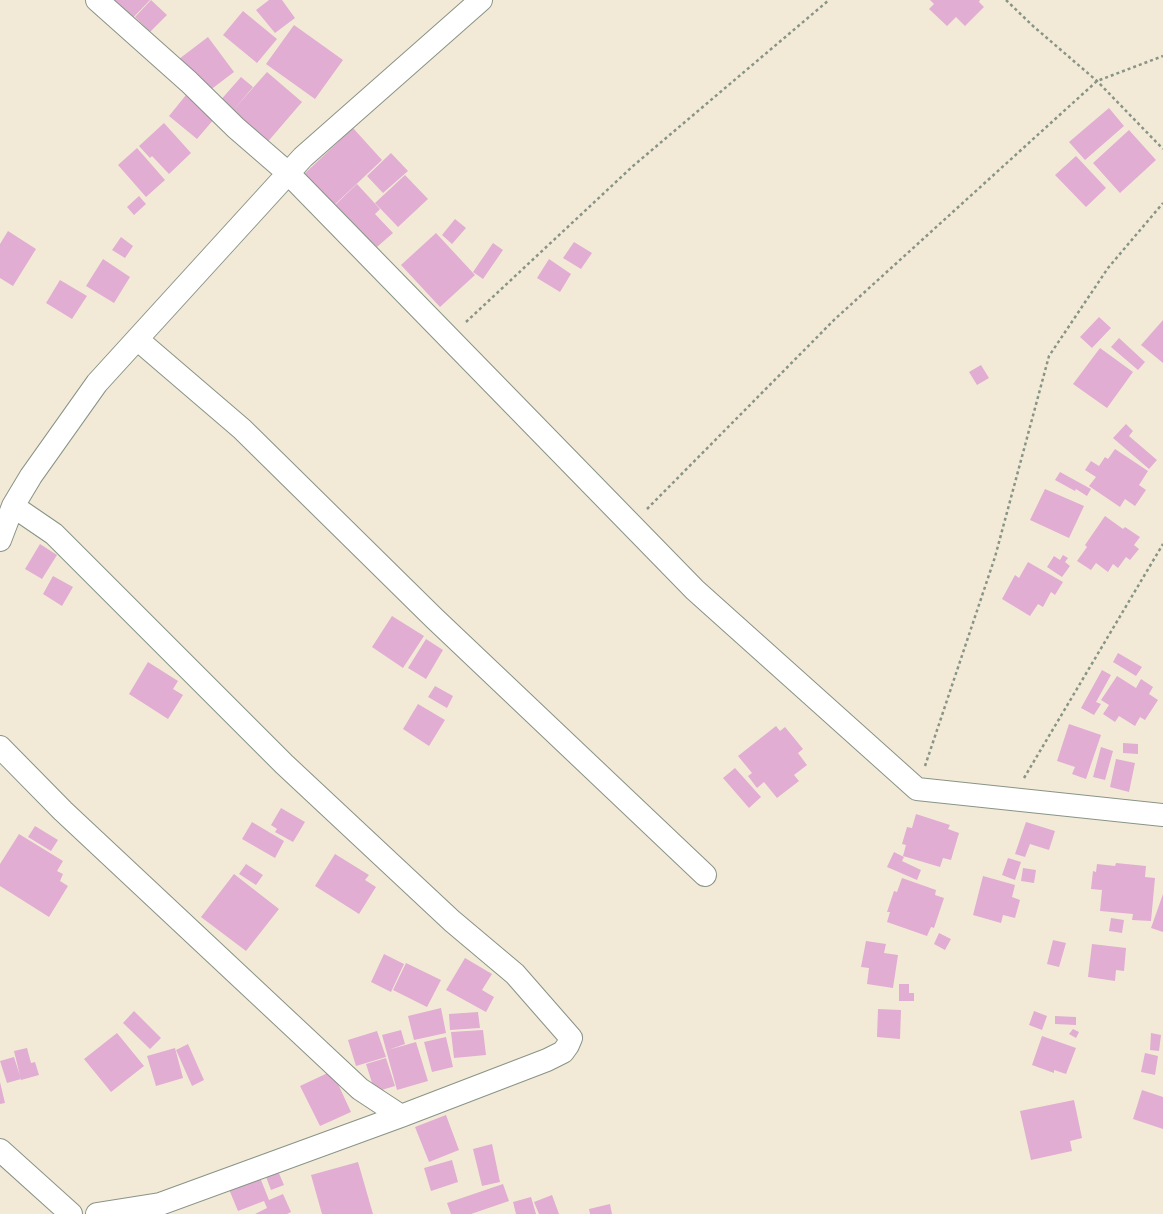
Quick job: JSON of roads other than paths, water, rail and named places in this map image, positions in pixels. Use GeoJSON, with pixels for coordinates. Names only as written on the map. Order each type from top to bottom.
{"type":"FeatureCollection","features":[{"type":"Feature","properties":{"kind":"street"},"geometry":{"type":"LineString","coordinates":[[97,0],[189,82],[236,128],[288,173],[448,339],[695,590],[918,789],[1163,816]]}},
{"type":"Feature","properties":{"kind":"street"},"geometry":{"type":"LineString","coordinates":[[0,540],[13,506],[31,476],[97,383],[303,157],[481,0]]}},
{"type":"Feature","properties":{"kind":"street"},"geometry":{"type":"LineString","coordinates":[[137,339],[242,429],[440,624],[705,875]]}},
{"type":"Feature","properties":{"kind":"street"},"geometry":{"type":"LineString","coordinates":[[13,506],[54,534],[284,764],[452,921],[515,974],[571,1038],[563,1052],[547,1060],[401,1116],[160,1204],[98,1214]]}},
{"type":"Feature","properties":{"kind":"street"},"geometry":{"type":"LineString","coordinates":[[0,747],[63,811],[360,1089],[401,1116]]}},
{"type":"Feature","properties":{"kind":"street"},"geometry":{"type":"LineString","coordinates":[[0,1150],[71,1214]]}}]}
